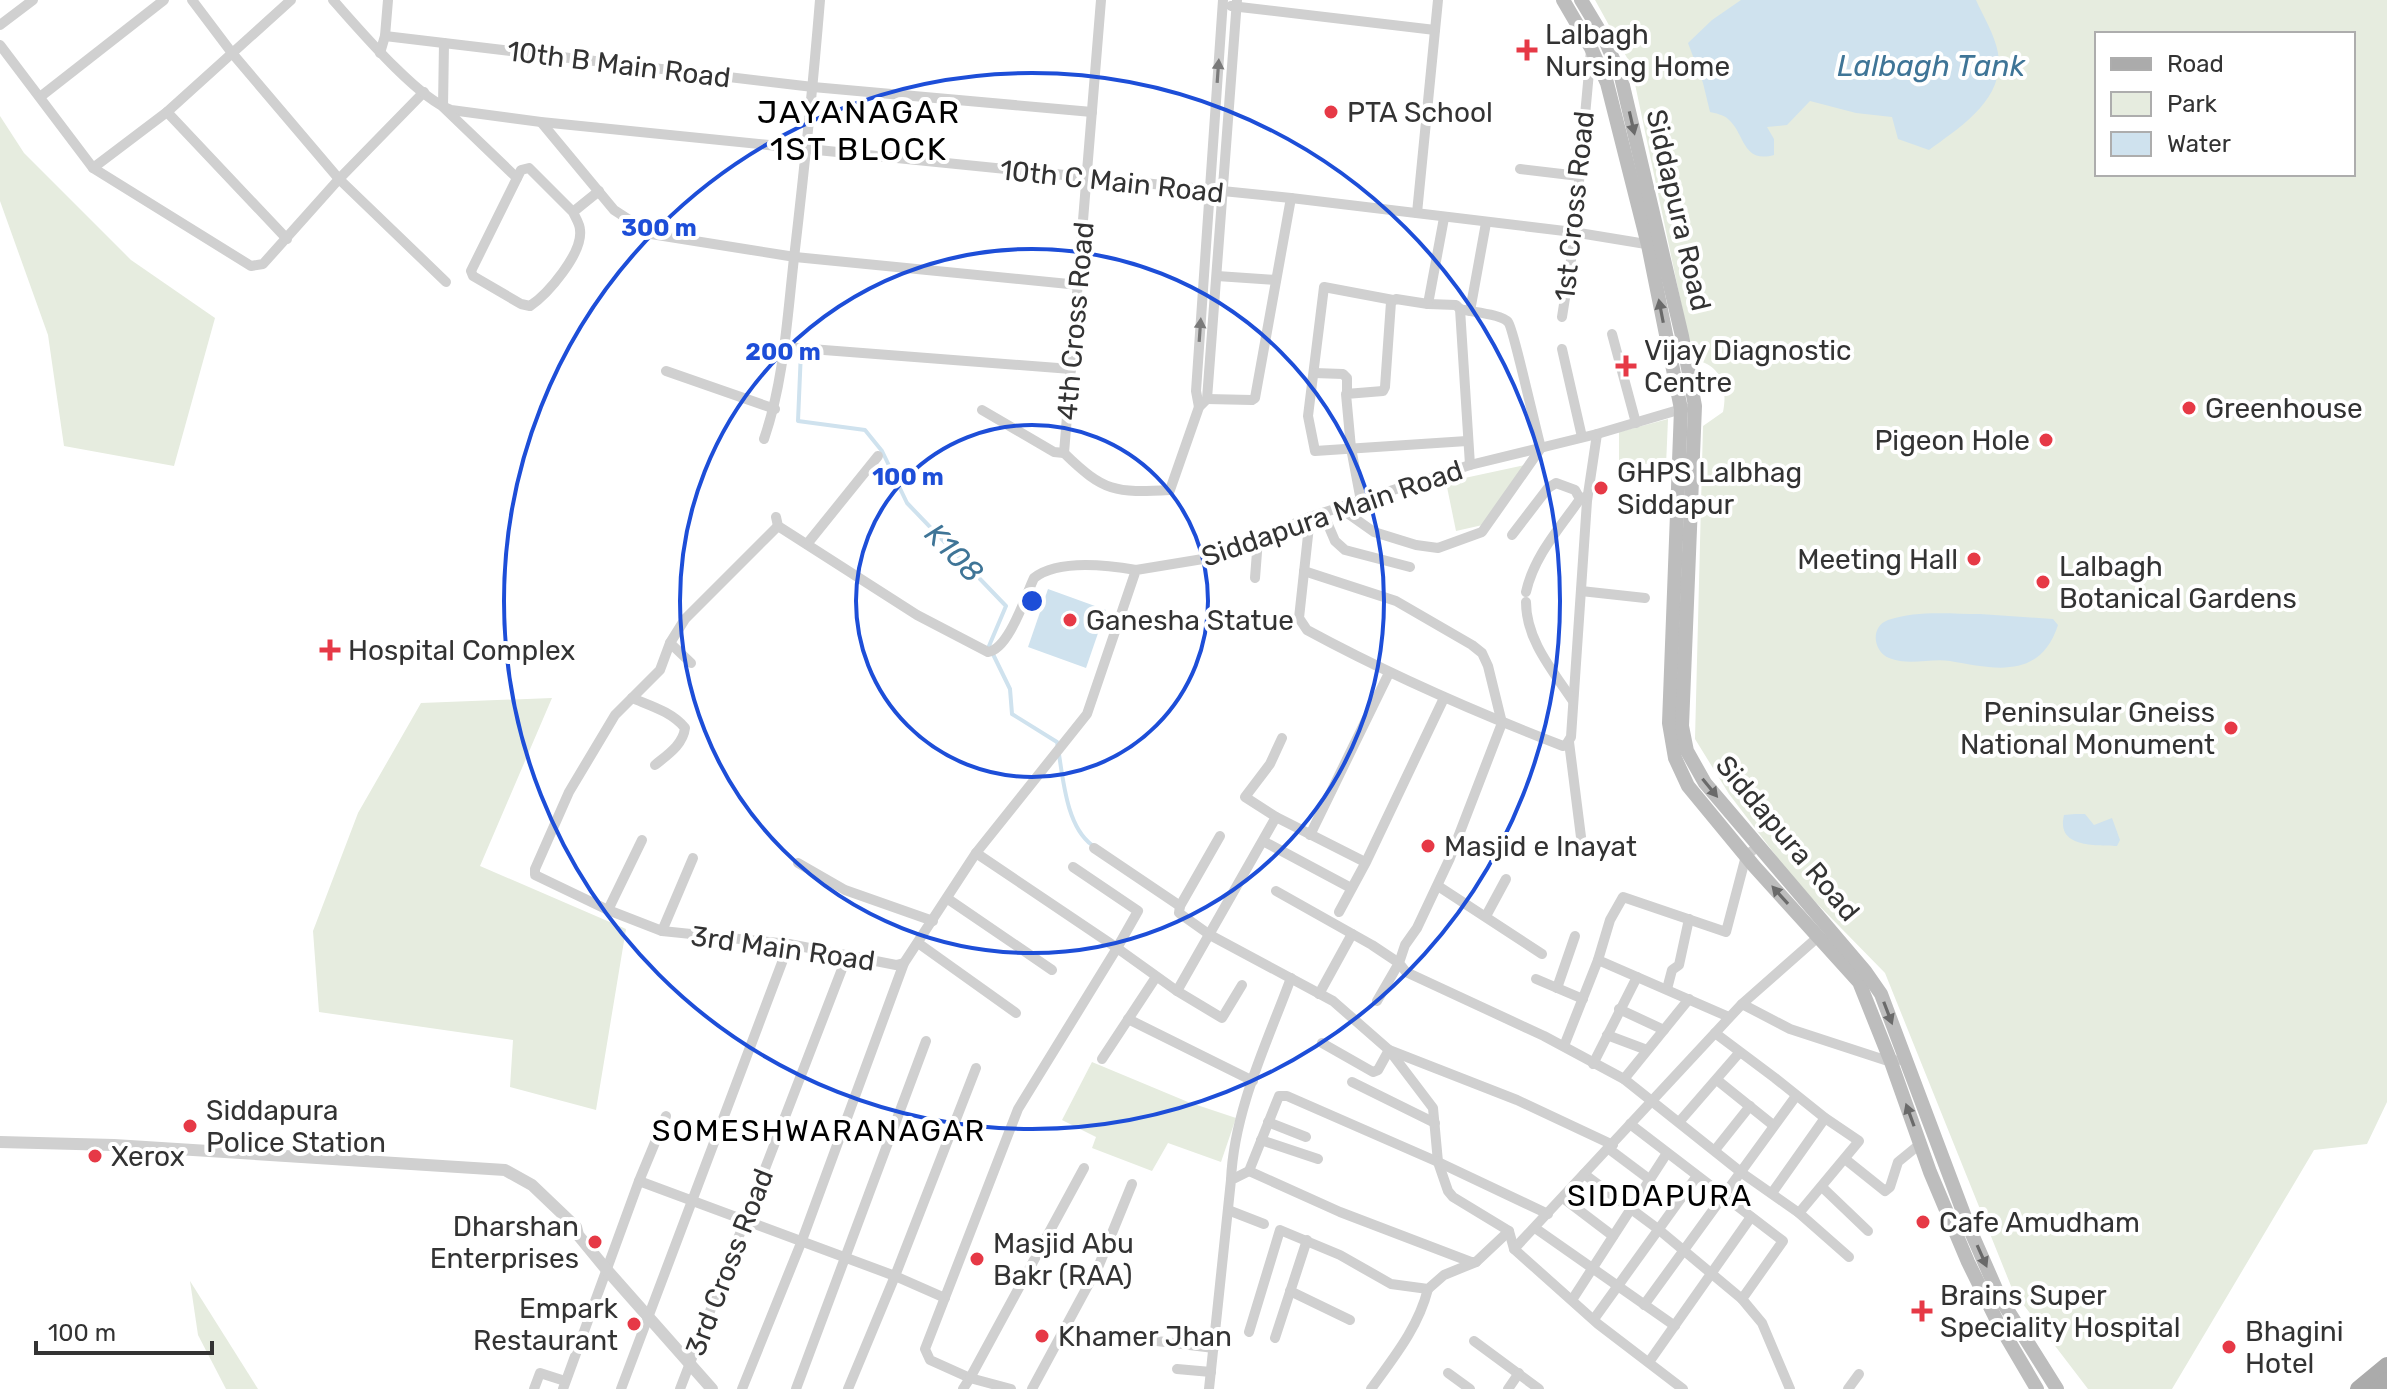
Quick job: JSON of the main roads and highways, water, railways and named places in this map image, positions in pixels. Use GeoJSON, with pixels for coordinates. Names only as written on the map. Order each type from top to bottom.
{"type":"FeatureCollection","features":[{"type":"Feature","properties":{"kind":"main road","name":"Siddapura Road"},"geometry":{"type":"LineString","coordinates":[[1563,0],[1607,83],[1655,246]]}},
{"type":"Feature","properties":{"kind":"main road","name":"Siddapura Road"},"geometry":{"type":"LineString","coordinates":[[1581,0],[1604,38],[1621,77],[1688,408],[1682,726],[1687,751],[1705,783],[1865,971],[1881,994],[1968,1225],[2000,1298],[2057,1389]]}},
{"type":"Feature","properties":{"kind":"main road","name":"Siddapura Road"},"geometry":{"type":"LineString","coordinates":[[1688,408],[1669,723],[1670,742],[1681,774],[1746,856],[1859,982],[1920,1144],[1977,1281],[2037,1389]]}},
{"type":"Feature","properties":{"kind":"main road"},"geometry":{"type":"LineString","coordinates":[[2358,1389],[2387,1365]]}},
{"type":"Feature","properties":{"kind":"main road"},"geometry":{"type":"LineString","coordinates":[[2377,1389],[2387,1380]]}},
{"type":"Feature","properties":{"kind":"water","name":"Lalbagh Tank"},"geometry":{"type":"Polygon","coordinates":[[[1741,0],[1976,0],[1998,53],[1999,69],[1995,84],[1988,98],[1967,121],[1929,150],[1898,139],[1892,117],[1856,113],[1810,101],[1787,125],[1767,127],[1774,139],[1774,155],[1756,155],[1745,146],[1728,119],[1710,112],[1688,43],[1712,20],[1741,0]]]}},
{"type":"Feature","properties":{"kind":"water"},"geometry":{"type":"Polygon","coordinates":[[[1048,589],[1106,610],[1086,668],[1028,647],[1048,589]]]}},
{"type":"Feature","properties":{"kind":"water"},"geometry":{"type":"Polygon","coordinates":[[[1922,614],[2053,619],[2058,625],[2050,643],[2040,655],[2014,667],[1999,668],[1943,660],[1897,660],[1884,655],[1877,645],[1878,628],[1888,620],[1922,614]]]}},
{"type":"Feature","properties":{"kind":"water"},"geometry":{"type":"Polygon","coordinates":[[[2085,814],[2094,825],[2112,818],[2120,840],[2117,846],[2079,842],[2066,834],[2064,815],[2085,814]]]}},
{"type":"Feature","properties":{"kind":"waterway","name":"K108"},"geometry":{"type":"LineString","coordinates":[[801,351],[798,421],[865,430],[882,451],[907,503],[1006,606],[989,646],[1010,689],[1012,714],[1057,742],[1071,812],[1076,825],[1092,845]]}},
{"type":"Feature","properties":{"kind":"place","name":"Lalbagh Nursing Home"},"geometry":{"type":"Point","coordinates":[1527,50]}},
{"type":"Feature","properties":{"kind":"place","name":"PTA School"},"geometry":{"type":"Point","coordinates":[1331,112]}},
{"type":"Feature","properties":{"kind":"place","name":"Vijay Diagnostic Centre"},"geometry":{"type":"Point","coordinates":[1626,366]}},
{"type":"Feature","properties":{"kind":"place","name":"Greenhouse"},"geometry":{"type":"Point","coordinates":[2189,408]}},
{"type":"Feature","properties":{"kind":"place","name":"Pigeon Hole"},"geometry":{"type":"Point","coordinates":[2046,440]}},
{"type":"Feature","properties":{"kind":"place","name":"GHPS Lalbhag Siddapur"},"geometry":{"type":"Point","coordinates":[1601,488]}},
{"type":"Feature","properties":{"kind":"place","name":"Meeting Hall"},"geometry":{"type":"Point","coordinates":[1974,559]}},
{"type":"Feature","properties":{"kind":"place","name":"Lalbagh Botanical Gardens"},"geometry":{"type":"Point","coordinates":[2043,582]}},
{"type":"Feature","properties":{"kind":"place","name":"Ganesha Statue"},"geometry":{"type":"Point","coordinates":[1070,620]}},
{"type":"Feature","properties":{"kind":"place","name":"Hospital Complex"},"geometry":{"type":"Point","coordinates":[330,650]}},
{"type":"Feature","properties":{"kind":"place","name":"Peninsular Gneiss National Monument"},"geometry":{"type":"Point","coordinates":[2231,728]}},
{"type":"Feature","properties":{"kind":"place","name":"Masjid e Inayat"},"geometry":{"type":"Point","coordinates":[1428,846]}},
{"type":"Feature","properties":{"kind":"place","name":"Siddapura Police Station"},"geometry":{"type":"Point","coordinates":[190,1126]}},
{"type":"Feature","properties":{"kind":"place","name":"Xerox"},"geometry":{"type":"Point","coordinates":[95,1156]}},
{"type":"Feature","properties":{"kind":"place","name":"Cafe Amudham"},"geometry":{"type":"Point","coordinates":[1923,1222]}},
{"type":"Feature","properties":{"kind":"place","name":"Dharshan Enterprises"},"geometry":{"type":"Point","coordinates":[595,1242]}},
{"type":"Feature","properties":{"kind":"place","name":"Masjid Abu Bakr (RAA)"},"geometry":{"type":"Point","coordinates":[977,1259]}},
{"type":"Feature","properties":{"kind":"place","name":"Brains Super Speciality Hospital"},"geometry":{"type":"Point","coordinates":[1922,1311]}},
{"type":"Feature","properties":{"kind":"place","name":"Empark Restaurant"},"geometry":{"type":"Point","coordinates":[634,1324]}},
{"type":"Feature","properties":{"kind":"place","name":"Khamer Jhan"},"geometry":{"type":"Point","coordinates":[1042,1336]}},
{"type":"Feature","properties":{"kind":"place","name":"Bhagini Hotel"},"geometry":{"type":"Point","coordinates":[2229,1347]}},
{"type":"Feature","properties":{"kind":"district","name":"JAYANAGAR 1ST BLOCK"},"geometry":{"type":"Point","coordinates":[859,130]}},
{"type":"Feature","properties":{"kind":"district","name":"SOMESHWARANAGAR"},"geometry":{"type":"Point","coordinates":[819,1131]}},
{"type":"Feature","properties":{"kind":"district","name":"SIDDAPURA"},"geometry":{"type":"Point","coordinates":[1660,1196]}}]}
